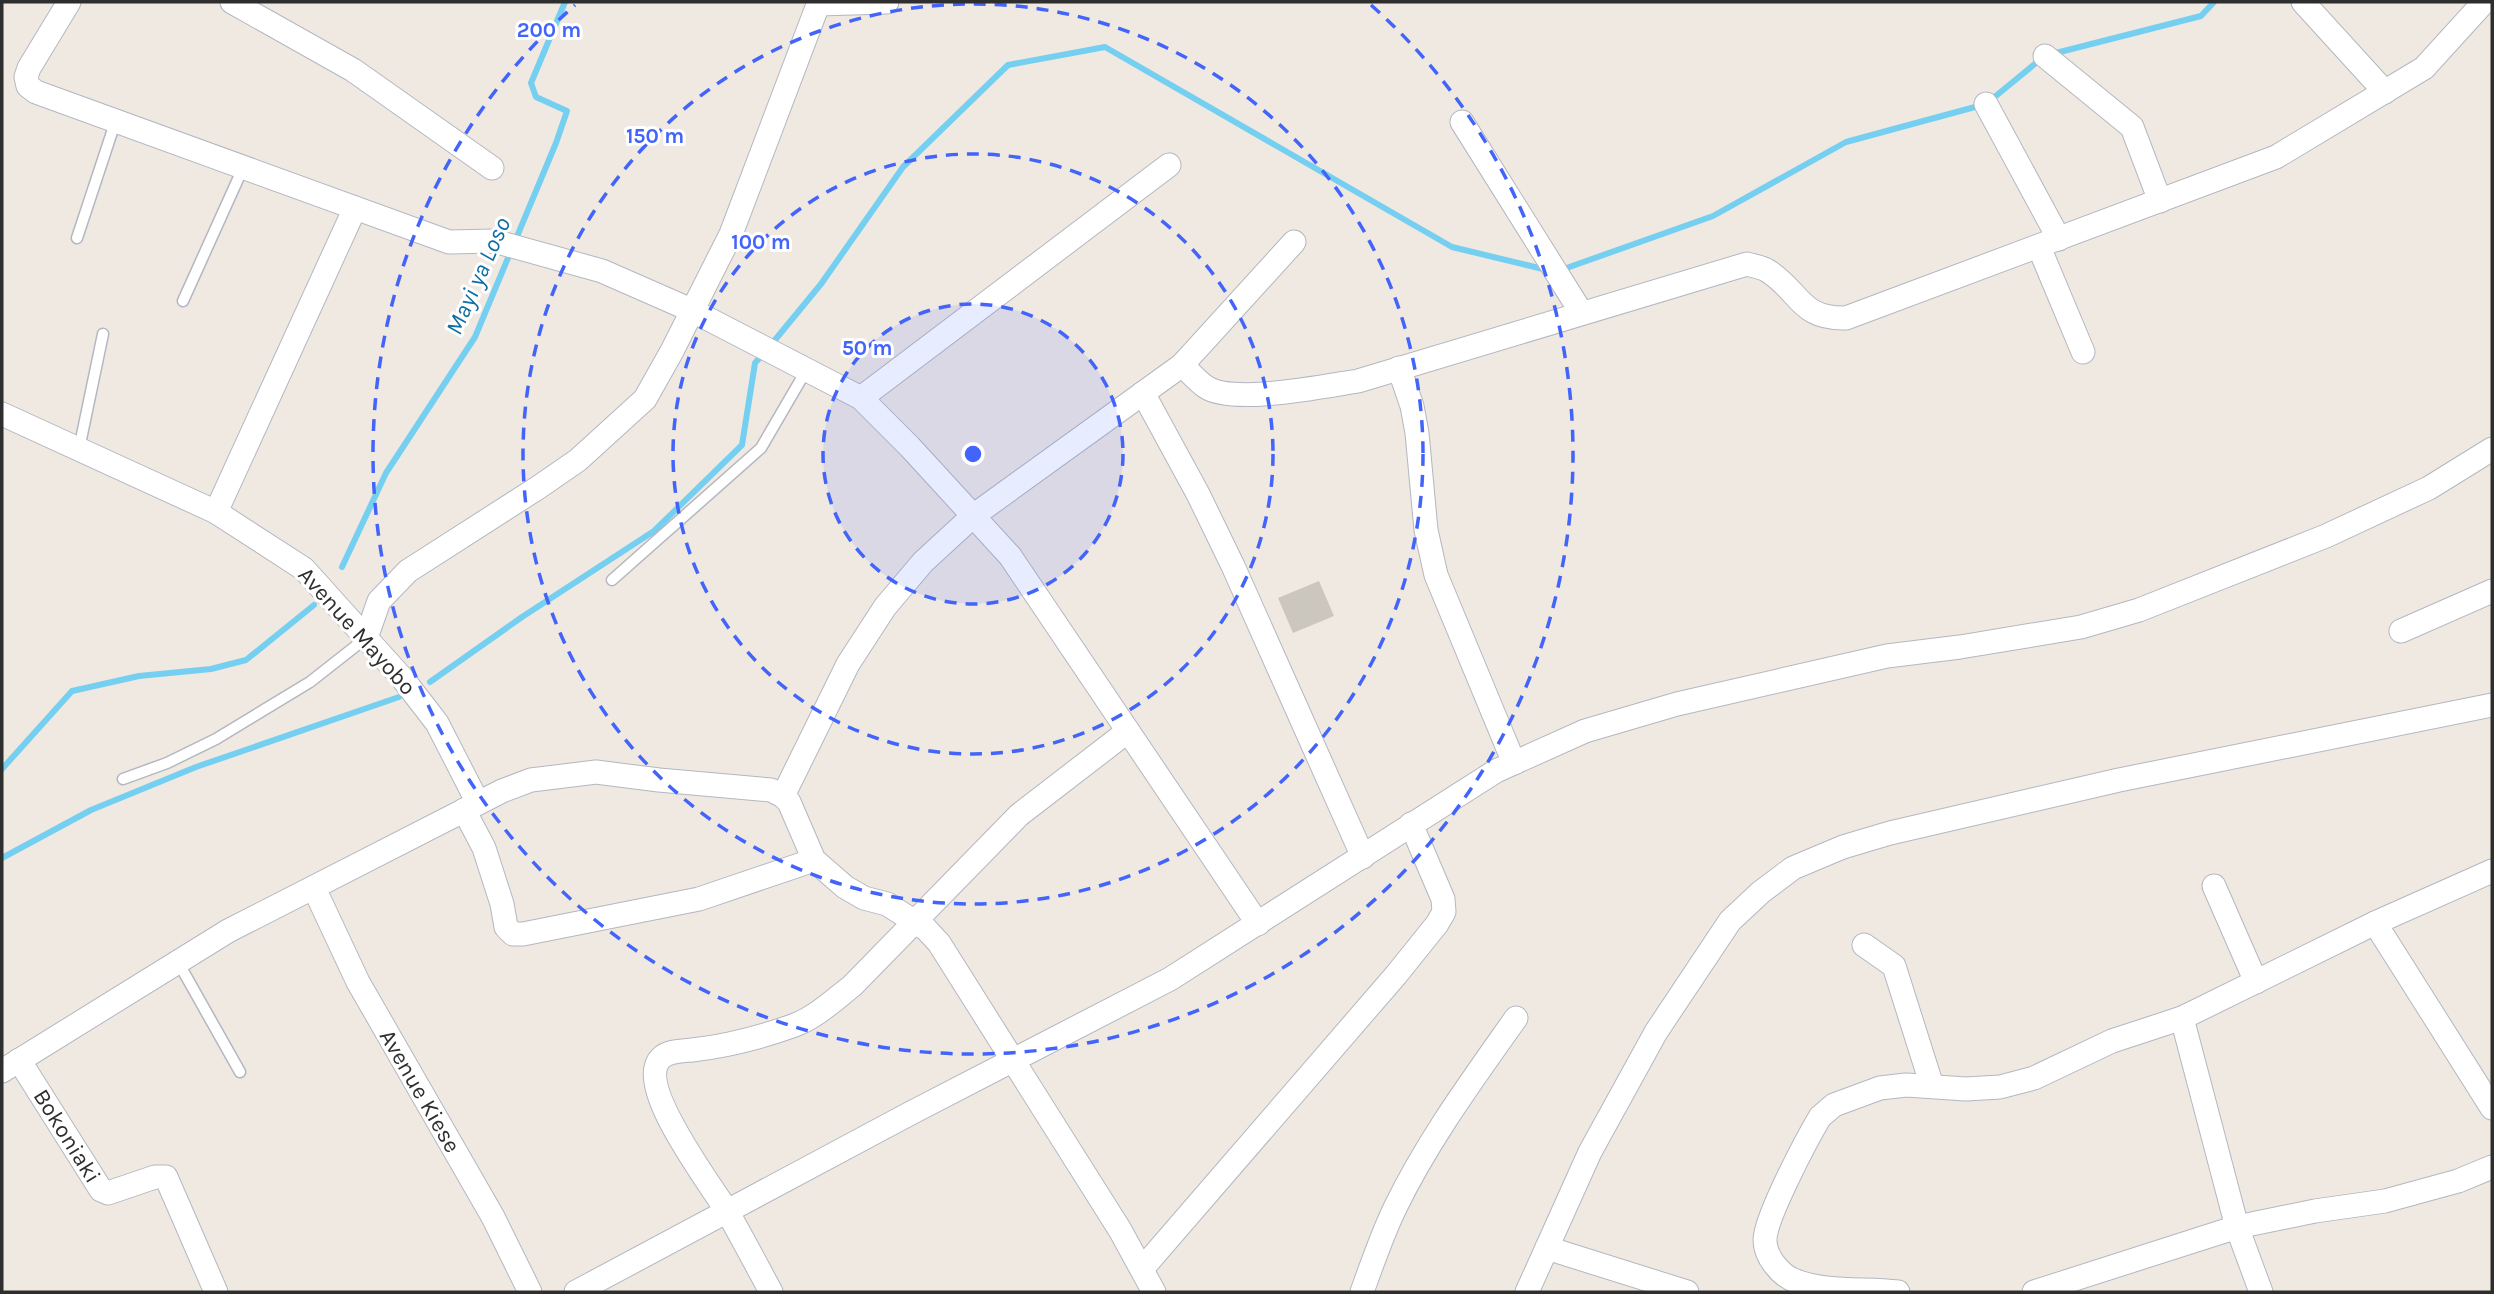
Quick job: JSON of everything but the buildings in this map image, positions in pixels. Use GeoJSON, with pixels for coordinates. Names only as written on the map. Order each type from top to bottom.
{"type":"FeatureCollection","features":[{"type":"Feature","properties":{"kind":"street"},"geometry":{"type":"LineString","coordinates":[[69,2],[29,68],[27,86],[36,92],[449,242],[494,241],[602,271],[691,310],[860,398],[911,447],[1010,556],[1258,924]]}},
{"type":"Feature","properties":{"kind":"street"},"geometry":{"type":"LineString","coordinates":[[366,638],[379,601],[408,571],[568,467],[645,399],[731,234],[818,3],[887,2]]}},
{"type":"Feature","properties":{"kind":"street"},"geometry":{"type":"LineString","coordinates":[[2303,2],[2385,92]]}},
{"type":"Feature","properties":{"kind":"street"},"geometry":{"type":"LineString","coordinates":[[237,3],[353,70],[492,168]]}},
{"type":"Feature","properties":{"kind":"street"},"geometry":{"type":"LineString","coordinates":[[1182,365],[1207,387],[1223,394],[1294,390],[1358,381],[1746,264],[1766,269],[1808,310],[1826,318],[1846,318],[2276,157],[2424,68],[2474,6]]}},
{"type":"Feature","properties":{"kind":"street"},"geometry":{"type":"LineString","coordinates":[[2045,56],[2132,127],[2160,201]]}},
{"type":"Feature","properties":{"kind":"street"},"geometry":{"type":"LineString","coordinates":[[1986,104],[2049,243],[2083,352]]}},
{"type":"Feature","properties":{"kind":"street"},"geometry":{"type":"LineString","coordinates":[[1462,121],[1581,312]]}},
{"type":"Feature","properties":{"kind":"street"},"geometry":{"type":"LineString","coordinates":[[860,398],[1169,165]]}},
{"type":"Feature","properties":{"kind":"street"},"geometry":{"type":"LineString","coordinates":[[216,512],[355,208]]}},
{"type":"Feature","properties":{"kind":"street"},"geometry":{"type":"LineString","coordinates":[[783,796],[848,664],[885,607],[923,562],[973,516],[1182,365],[1294,242]]}},
{"type":"Feature","properties":{"kind":"street"},"geometry":{"type":"LineString","coordinates":[[1399,368],[1412,406],[1417,433],[1426,530],[1436,575],[1514,763]]}},
{"type":"Feature","properties":{"kind":"street"},"geometry":{"type":"LineString","coordinates":[[1143,393],[1198,494],[1233,566],[1363,857]]}},
{"type":"Feature","properties":{"kind":"street","name":"Avenue Mayobo"},"geometry":{"type":"LineString","coordinates":[[2,414],[216,512],[304,569],[403,679],[437,723],[471,807],[502,904],[506,926],[513,934],[699,899],[814,860]]}},
{"type":"Feature","properties":{"kind":"street"},"geometry":{"type":"LineString","coordinates":[[576,1292],[1170,979],[1496,771],[1585,731],[1677,704],[1887,656],[2068,629],[2119,616],[2326,536],[2429,488],[2492,449]]}},
{"type":"Feature","properties":{"kind":"street"},"geometry":{"type":"LineString","coordinates":[[2401,631],[2492,591]]}},
{"type":"Feature","properties":{"kind":"street"},"geometry":{"type":"LineString","coordinates":[[1527,1292],[1590,1152],[1656,1032],[1730,921],[1760,892],[1793,869],[1843,847],[1890,833],[2066,792],[2492,705]]}},
{"type":"Feature","properties":{"kind":"street"},"geometry":{"type":"LineString","coordinates":[[771,1292],[727,1211],[681,1142],[662,1102],[655,1075],[656,1065],[662,1056],[761,1036],[808,1019],[852,986],[1019,815],[1128,732]]}},
{"type":"Feature","properties":{"kind":"street"},"geometry":{"type":"LineString","coordinates":[[10,1065],[228,932],[502,790],[531,780],[596,772],[771,790],[783,796],[789,803],[814,860],[845,887],[864,898],[887,904],[914,920],[939,943],[1113,1219],[1154,1292]]}},
{"type":"Feature","properties":{"kind":"street"},"geometry":{"type":"LineString","coordinates":[[1142,1269],[1396,975],[1444,912],[1443,899],[1411,824]]}},
{"type":"Feature","properties":{"kind":"street"},"geometry":{"type":"LineString","coordinates":[[1898,1292],[1827,1288],[1794,1281],[1779,1270],[1769,1256],[1765,1240],[1771,1217],[1820,1116],[1841,1102],[1880,1088],[1906,1085],[2000,1087],[2034,1078],[2112,1041],[2182,1018],[2375,923],[2492,871]]}},
{"type":"Feature","properties":{"kind":"street"},"geometry":{"type":"LineString","coordinates":[[2214,886],[2256,982]]}},
{"type":"Feature","properties":{"kind":"street","name":"Avenue Kiese"},"geometry":{"type":"LineString","coordinates":[[314,888],[358,982],[486,1206],[530,1292]]}},
{"type":"Feature","properties":{"kind":"street"},"geometry":{"type":"LineString","coordinates":[[2375,923],[2492,1108]]}},
{"type":"Feature","properties":{"kind":"street"},"geometry":{"type":"LineString","coordinates":[[1864,945],[1894,966],[1932,1086]]}},
{"type":"Feature","properties":{"kind":"street"},"geometry":{"type":"LineString","coordinates":[[1362,1292],[1395,1208],[1429,1145],[1516,1018]]}},
{"type":"Feature","properties":{"kind":"street"},"geometry":{"type":"LineString","coordinates":[[2182,1018],[2237,1227],[2261,1292]]}},
{"type":"Feature","properties":{"kind":"street","name":"Bokoniaki"},"geometry":{"type":"LineString","coordinates":[[10,1065],[102,1190],[112,1192],[155,1177],[166,1177],[216,1292]]}},
{"type":"Feature","properties":{"kind":"street"},"geometry":{"type":"LineString","coordinates":[[2034,1292],[2237,1227],[2385,1200],[2458,1181],[2492,1167]]}},
{"type":"Feature","properties":{"kind":"street"},"geometry":{"type":"LineString","coordinates":[[1547,1248],[1687,1292]]}},
{"type":"Feature","properties":{"kind":"lane"},"geometry":{"type":"LineString","coordinates":[[77,238],[116,120]]}},
{"type":"Feature","properties":{"kind":"lane"},"geometry":{"type":"LineString","coordinates":[[183,301],[243,168]]}},
{"type":"Feature","properties":{"kind":"lane"},"geometry":{"type":"LineString","coordinates":[[79,449],[103,334]]}},
{"type":"Feature","properties":{"kind":"lane"},"geometry":{"type":"LineString","coordinates":[[611,580],[761,448],[807,369]]}},
{"type":"Feature","properties":{"kind":"lane"},"geometry":{"type":"LineString","coordinates":[[123,779],[167,763],[216,739],[310,682],[366,638]]}},
{"type":"Feature","properties":{"kind":"lane"},"geometry":{"type":"LineString","coordinates":[[178,962],[240,1072]]}},
{"type":"Feature","properties":{"kind":"waterway","name":"Mayi ya Loso"},"geometry":{"type":"LineString","coordinates":[[342,567],[386,473],[475,337],[556,143],[567,111],[536,97],[531,83],[565,2]]}},
{"type":"Feature","properties":{"kind":"waterway"},"geometry":{"type":"LineString","coordinates":[[2052,54],[2201,16],[2214,2]]}},
{"type":"Feature","properties":{"kind":"waterway"},"geometry":{"type":"LineString","coordinates":[[770,346],[821,284],[903,167],[1008,65],[1105,47],[1452,247],[1547,270]]}},
{"type":"Feature","properties":{"kind":"waterway"},"geometry":{"type":"LineString","coordinates":[[1561,270],[1713,216],[1846,142],[1986,104],[2042,58]]}},
{"type":"Feature","properties":{"kind":"waterway"},"geometry":{"type":"LineString","coordinates":[[430,682],[522,617],[654,531],[742,445],[755,363],[763,354]]}},
{"type":"Feature","properties":{"kind":"waterway","name":"Mayi ya Loso"},"geometry":{"type":"LineString","coordinates":[[2,769],[72,691],[139,676],[211,669],[246,660],[314,605]]}},
{"type":"Feature","properties":{"kind":"waterway"},"geometry":{"type":"LineString","coordinates":[[2,858],[91,810],[196,767],[399,697]]}}]}
